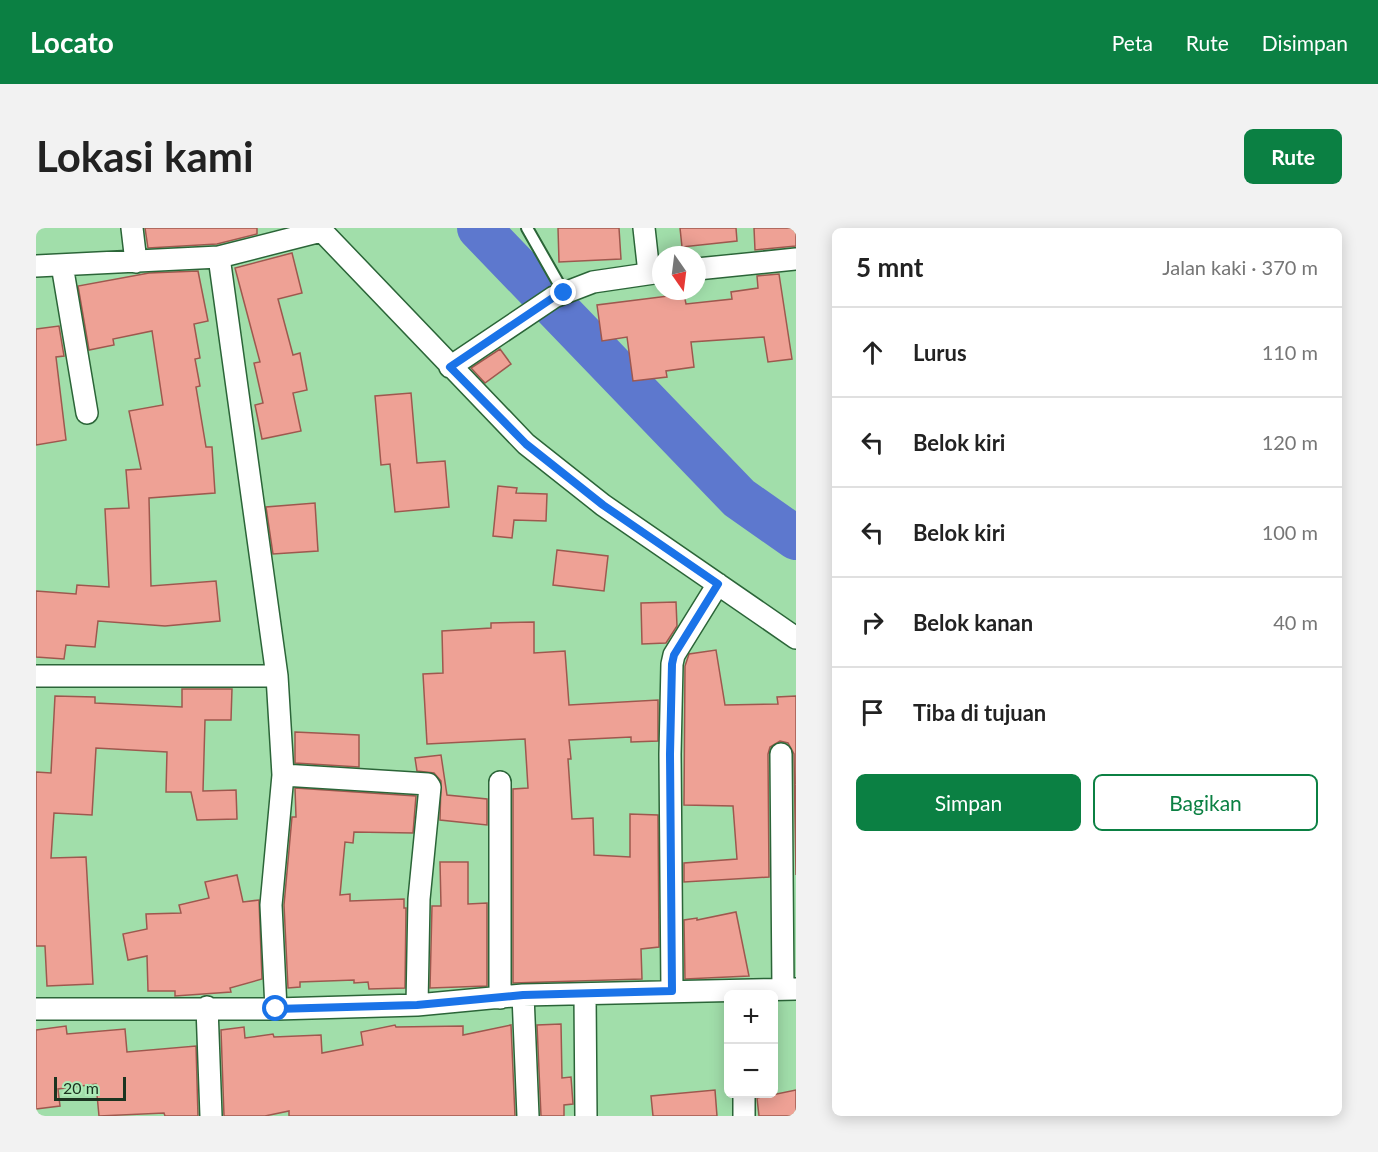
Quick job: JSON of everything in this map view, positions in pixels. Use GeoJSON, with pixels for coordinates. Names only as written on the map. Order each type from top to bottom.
{"type":"FeatureCollection","features":[{"type":"Feature","properties":{"kind":"street"},"geometry":{"type":"LineString","coordinates":[[132,228],[136,261]]}},
{"type":"Feature","properties":{"kind":"street"},"geometry":{"type":"LineString","coordinates":[[644,228],[652,261]]}},
{"type":"Feature","properties":{"kind":"street"},"geometry":{"type":"LineString","coordinates":[[36,266],[219,257],[320,230],[526,444],[603,505],[796,638]]}},
{"type":"Feature","properties":{"kind":"street"},"geometry":{"type":"LineString","coordinates":[[219,257],[277,676],[283,776],[271,905],[276,1009]]}},
{"type":"Feature","properties":{"kind":"street"},"geometry":{"type":"LineString","coordinates":[[706,268],[796,259]]}},
{"type":"Feature","properties":{"kind":"street"},"geometry":{"type":"LineString","coordinates":[[62,265],[87,413]]}},
{"type":"Feature","properties":{"kind":"street"},"geometry":{"type":"LineString","coordinates":[[450,367],[559,295],[593,282],[652,273]]}},
{"type":"Feature","properties":{"kind":"street"},"geometry":{"type":"LineString","coordinates":[[672,991],[670,754],[672,664],[674,655],[718,584]]}},
{"type":"Feature","properties":{"kind":"street"},"geometry":{"type":"LineString","coordinates":[[36,676],[277,676]]}},
{"type":"Feature","properties":{"kind":"street"},"geometry":{"type":"LineString","coordinates":[[781,754],[789,852],[790,989]]}},
{"type":"Feature","properties":{"kind":"street"},"geometry":{"type":"LineString","coordinates":[[283,776],[428,784],[430,787],[419,898],[417,1005]]}},
{"type":"Feature","properties":{"kind":"street"},"geometry":{"type":"LineString","coordinates":[[500,782],[500,998]]}},
{"type":"Feature","properties":{"kind":"street"},"geometry":{"type":"LineString","coordinates":[[36,1002],[36,1009],[207,1007],[276,1009],[417,1005],[523,995],[672,991],[724,992]]}},
{"type":"Feature","properties":{"kind":"street"},"geometry":{"type":"LineString","coordinates":[[523,995],[528,1116]]}},
{"type":"Feature","properties":{"kind":"street"},"geometry":{"type":"LineString","coordinates":[[585,995],[586,1116]]}},
{"type":"Feature","properties":{"kind":"street"},"geometry":{"type":"LineString","coordinates":[[207,1007],[211,1116]]}},
{"type":"Feature","properties":{"kind":"street"},"geometry":{"type":"LineString","coordinates":[[744,1098],[744,1116]]}},
{"type":"Feature","properties":{"kind":"lane"},"geometry":{"type":"LineString","coordinates":[[527,228],[559,295]]}},
{"type":"Feature","properties":{"kind":"building"},"geometry":{"type":"Polygon","coordinates":[[[145,228],[257,228],[257,234],[217,244],[148,248],[145,228]]]}},
{"type":"Feature","properties":{"kind":"building"},"geometry":{"type":"Polygon","coordinates":[[[558,228],[619,228],[621,259],[559,262],[558,228]]]}},
{"type":"Feature","properties":{"kind":"building"},"geometry":{"type":"Polygon","coordinates":[[[680,228],[736,228],[737,241],[682,246],[680,228]]]}},
{"type":"Feature","properties":{"kind":"building"},"geometry":{"type":"Polygon","coordinates":[[[754,228],[796,228],[796,246],[755,250],[754,228]]]}},
{"type":"Feature","properties":{"kind":"building"},"geometry":{"type":"Polygon","coordinates":[[[292,253],[302,293],[278,299],[293,355],[300,353],[307,390],[293,393],[301,431],[262,439],[255,405],[263,403],[254,363],[260,362],[235,268],[292,253]]]}},
{"type":"Feature","properties":{"kind":"building"},"geometry":{"type":"Polygon","coordinates":[[[198,271],[208,321],[194,324],[200,358],[195,359],[200,386],[196,387],[206,447],[212,447],[215,493],[149,498],[151,586],[216,581],[220,621],[165,626],[98,621],[95,647],[66,645],[64,659],[36,657],[36,591],[76,594],[77,585],[109,587],[105,509],[129,508],[126,470],[141,469],[129,411],[163,405],[152,331],[113,339],[114,345],[89,350],[78,286],[149,273],[198,271]]]}},
{"type":"Feature","properties":{"kind":"building"},"geometry":{"type":"Polygon","coordinates":[[[779,274],[792,359],[768,362],[764,337],[691,342],[694,367],[666,371],[667,377],[633,381],[627,337],[602,341],[597,305],[652,298],[652,300],[685,300],[686,304],[732,299],[731,292],[758,288],[757,276],[779,274]]]}},
{"type":"Feature","properties":{"kind":"building"},"geometry":{"type":"Polygon","coordinates":[[[59,326],[64,356],[56,357],[66,440],[36,445],[36,329],[59,326]]]}},
{"type":"Feature","properties":{"kind":"building"},"geometry":{"type":"Polygon","coordinates":[[[500,349],[511,364],[485,383],[471,368],[500,349]]]}},
{"type":"Feature","properties":{"kind":"building"},"geometry":{"type":"Polygon","coordinates":[[[411,393],[417,463],[445,461],[449,507],[395,512],[390,464],[381,465],[375,396],[411,393]]]}},
{"type":"Feature","properties":{"kind":"building"},"geometry":{"type":"Polygon","coordinates":[[[498,486],[517,488],[516,493],[547,494],[546,521],[514,520],[512,538],[493,536],[498,486]]]}},
{"type":"Feature","properties":{"kind":"building"},"geometry":{"type":"Polygon","coordinates":[[[315,503],[318,551],[273,554],[266,507],[315,503]]]}},
{"type":"Feature","properties":{"kind":"building"},"geometry":{"type":"Polygon","coordinates":[[[557,550],[608,556],[604,591],[553,585],[557,550]]]}},
{"type":"Feature","properties":{"kind":"building"},"geometry":{"type":"Polygon","coordinates":[[[676,602],[677,626],[666,643],[642,644],[641,603],[676,602]]]}},
{"type":"Feature","properties":{"kind":"building"},"geometry":{"type":"Polygon","coordinates":[[[534,622],[534,653],[565,651],[569,705],[658,700],[658,741],[631,742],[631,737],[569,740],[572,819],[593,818],[594,855],[630,857],[630,814],[658,815],[659,947],[641,949],[642,979],[513,983],[513,789],[528,788],[525,739],[427,744],[423,674],[443,673],[442,631],[491,628],[491,623],[534,622]]]}},
{"type":"Feature","properties":{"kind":"building"},"geometry":{"type":"Polygon","coordinates":[[[716,650],[725,705],[778,704],[777,697],[796,696],[796,875],[794,754],[788,743],[780,741],[770,747],[768,754],[769,877],[684,882],[684,863],[737,859],[733,806],[684,805],[685,666],[689,654],[716,650]]]}},
{"type":"Feature","properties":{"kind":"building"},"geometry":{"type":"Polygon","coordinates":[[[182,689],[232,689],[231,720],[205,720],[203,791],[236,790],[237,819],[197,820],[191,792],[166,792],[167,752],[96,748],[92,815],[54,813],[51,858],[86,857],[93,984],[47,986],[45,946],[36,946],[36,772],[51,773],[55,696],[95,697],[95,703],[182,707],[182,689]]]}},
{"type":"Feature","properties":{"kind":"building"},"geometry":{"type":"Polygon","coordinates":[[[295,732],[359,735],[359,767],[295,763],[295,732]]]}},
{"type":"Feature","properties":{"kind":"building"},"geometry":{"type":"Polygon","coordinates":[[[441,755],[447,795],[487,799],[487,825],[440,820],[441,781],[434,773],[417,771],[415,758],[441,755]]]}},
{"type":"Feature","properties":{"kind":"building"},"geometry":{"type":"Polygon","coordinates":[[[295,788],[416,796],[413,833],[354,832],[353,843],[345,842],[340,895],[350,894],[350,901],[404,899],[404,908],[406,908],[405,988],[369,989],[368,982],[354,983],[354,980],[300,982],[300,987],[288,988],[284,905],[292,817],[296,817],[295,788]]]}},
{"type":"Feature","properties":{"kind":"building"},"geometry":{"type":"Polygon","coordinates":[[[440,862],[468,862],[468,904],[487,903],[487,986],[430,988],[432,906],[441,906],[440,862]]]}},
{"type":"Feature","properties":{"kind":"building"},"geometry":{"type":"Polygon","coordinates":[[[237,875],[243,902],[259,900],[262,979],[230,988],[231,992],[175,996],[175,991],[148,991],[147,956],[128,960],[123,934],[147,929],[146,914],[181,913],[179,905],[209,898],[205,882],[237,875]]]}},
{"type":"Feature","properties":{"kind":"building"},"geometry":{"type":"Polygon","coordinates":[[[736,912],[749,976],[685,979],[684,920],[697,918],[697,920],[736,912]]]}},
{"type":"Feature","properties":{"kind":"building"},"geometry":{"type":"Polygon","coordinates":[[[561,1024],[562,1078],[571,1077],[573,1104],[564,1105],[564,1116],[541,1116],[537,1025],[561,1024]]]}},
{"type":"Feature","properties":{"kind":"building"},"geometry":{"type":"Polygon","coordinates":[[[395,1025],[396,1027],[463,1026],[463,1035],[511,1025],[515,1116],[289,1116],[289,1111],[265,1116],[224,1116],[221,1030],[244,1027],[245,1038],[273,1034],[274,1037],[321,1035],[322,1053],[363,1045],[361,1032],[395,1025]]]}},
{"type":"Feature","properties":{"kind":"building"},"geometry":{"type":"Polygon","coordinates":[[[66,1026],[67,1034],[125,1029],[127,1052],[196,1046],[198,1116],[165,1116],[164,1113],[99,1116],[96,1084],[58,1089],[60,1106],[36,1109],[36,1030],[66,1026]]]}},
{"type":"Feature","properties":{"kind":"building"},"geometry":{"type":"Polygon","coordinates":[[[715,1090],[717,1116],[653,1116],[651,1096],[715,1090]]]}},
{"type":"Feature","properties":{"kind":"building"},"geometry":{"type":"Polygon","coordinates":[[[796,1090],[796,1116],[759,1116],[757,1098],[778,1098],[778,1094],[796,1090]]]}},
{"type":"Feature","properties":{"kind":"waterway"},"geometry":{"type":"LineString","coordinates":[[479,228],[739,498],[796,538]]}},
{"type":"Feature","properties":{"kind":"route"},"geometry":{"type":"LineString","coordinates":[[276,1009],[417,1005],[523,995],[672,991],[670,754],[672,664],[674,655],[718,584],[603,505],[526,444],[450,367],[554,297],[564,293]]}}]}
